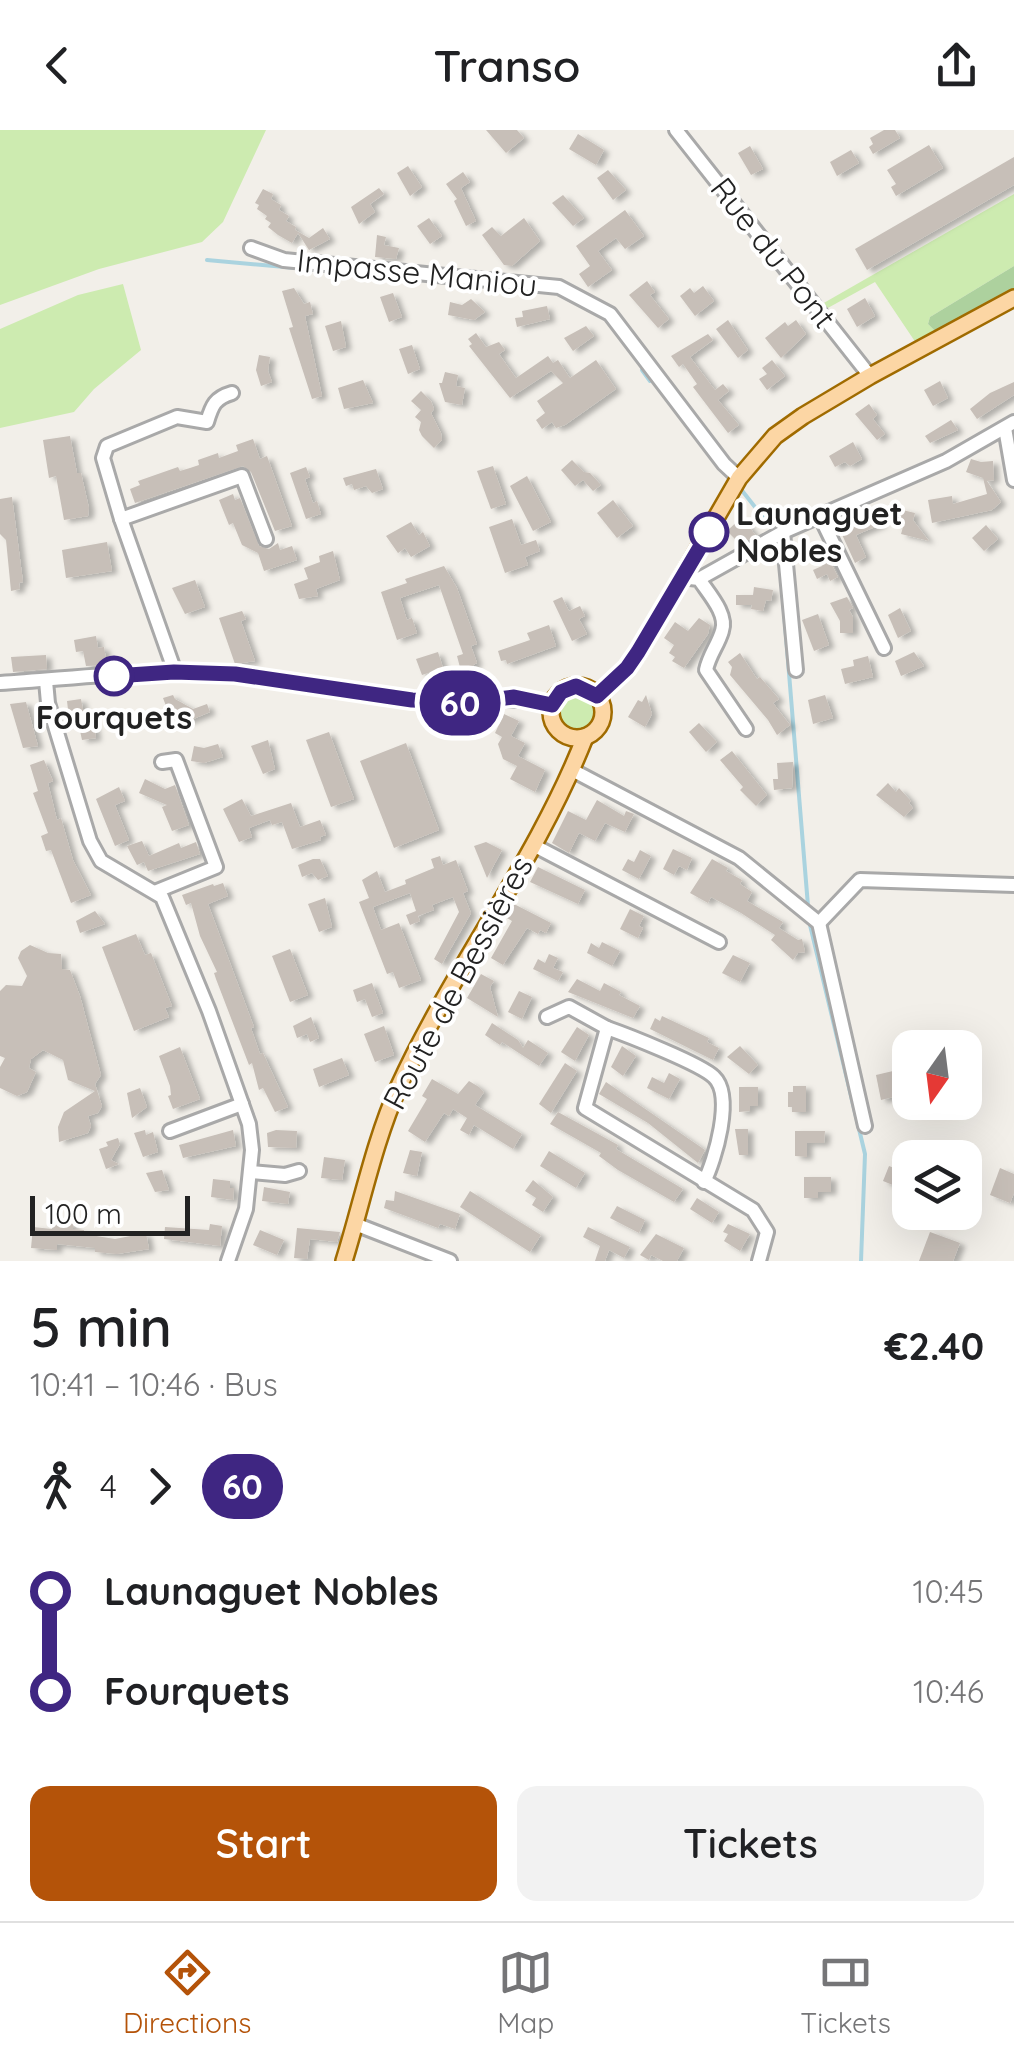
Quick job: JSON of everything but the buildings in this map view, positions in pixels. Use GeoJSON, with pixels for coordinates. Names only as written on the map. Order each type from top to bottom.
{"type":"FeatureCollection","features":[{"type":"Feature","properties":{"kind":"main road"},"geometry":{"type":"LineString","coordinates":[[597,696],[627,668],[691,578],[739,478],[775,436],[870,376],[1014,298]]}},
{"type":"Feature","properties":{"kind":"main road"},"geometry":{"type":"LineString","coordinates":[[562,734],[585,737],[602,720],[597,696],[584,687],[568,688],[552,705],[552,721],[562,734],[572,770]]}},
{"type":"Feature","properties":{"kind":"main road","name":"Route de Bessières"},"geometry":{"type":"LineString","coordinates":[[344,1261],[384,1121],[400,1084],[533,845],[585,737]]}},
{"type":"Feature","properties":{"kind":"street","name":"Rue du Pont"},"geometry":{"type":"LineString","coordinates":[[676,130],[870,376]]}},
{"type":"Feature","properties":{"kind":"street","name":"Impasse Maniou"},"geometry":{"type":"LineString","coordinates":[[251,248],[284,260],[559,287],[589,300],[610,314],[724,464],[739,478]]}},
{"type":"Feature","properties":{"kind":"street"},"geometry":{"type":"LineString","coordinates":[[174,672],[103,458],[106,446],[178,417],[207,422],[212,404],[232,393]]}},
{"type":"Feature","properties":{"kind":"street"},"geometry":{"type":"LineString","coordinates":[[746,729],[706,670],[724,624],[691,578],[819,514],[946,461],[1009,425],[1014,480]]}},
{"type":"Feature","properties":{"kind":"street"},"geometry":{"type":"LineString","coordinates":[[122,519],[242,476],[266,539]]}},
{"type":"Feature","properties":{"kind":"street"},"geometry":{"type":"LineString","coordinates":[[819,514],[884,648]]}},
{"type":"Feature","properties":{"kind":"street"},"geometry":{"type":"LineString","coordinates":[[783,532],[796,670]]}},
{"type":"Feature","properties":{"kind":"street"},"geometry":{"type":"LineString","coordinates":[[0,684],[174,672],[235,674],[412,700],[460,703],[514,697],[552,705]]}},
{"type":"Feature","properties":{"kind":"street"},"geometry":{"type":"LineString","coordinates":[[46,680],[48,703],[90,841],[101,861],[157,891],[209,1012],[249,1124],[251,1172],[246,1210],[228,1261]]}},
{"type":"Feature","properties":{"kind":"street"},"geometry":{"type":"LineString","coordinates":[[157,891],[216,867],[176,760],[162,762]]}},
{"type":"Feature","properties":{"kind":"street"},"geometry":{"type":"LineString","coordinates":[[572,770],[739,858],[819,923],[865,1126]]}},
{"type":"Feature","properties":{"kind":"street"},"geometry":{"type":"LineString","coordinates":[[533,845],[718,942]]}},
{"type":"Feature","properties":{"kind":"street"},"geometry":{"type":"LineString","coordinates":[[819,923],[860,880],[1014,885]]}},
{"type":"Feature","properties":{"kind":"street"},"geometry":{"type":"LineString","coordinates":[[547,1017],[569,1006],[607,1028],[714,1077],[723,1094],[717,1156],[704,1182]]}},
{"type":"Feature","properties":{"kind":"street"},"geometry":{"type":"LineString","coordinates":[[607,1028],[585,1108],[753,1210],[767,1232],[759,1261]]}},
{"type":"Feature","properties":{"kind":"street"},"geometry":{"type":"LineString","coordinates":[[170,1131],[242,1104]]}},
{"type":"Feature","properties":{"kind":"street"},"geometry":{"type":"LineString","coordinates":[[251,1172],[285,1175],[299,1170]]}},
{"type":"Feature","properties":{"kind":"street"},"geometry":{"type":"LineString","coordinates":[[354,1224],[450,1261]]}},
{"type":"Feature","properties":{"kind":"green space"},"geometry":{"type":"Polygon","coordinates":[[[0,130],[266,130],[223,222],[202,242],[99,269],[0,305],[0,130]]]}},
{"type":"Feature","properties":{"kind":"green space"},"geometry":{"type":"Polygon","coordinates":[[[1014,194],[1014,266],[930,317],[928,324],[936,332],[916,343],[875,282],[826,309],[822,304],[1014,194]]]}},
{"type":"Feature","properties":{"kind":"green space"},"geometry":{"type":"Polygon","coordinates":[[[1014,266],[1014,289],[936,332],[928,324],[930,317],[1014,266]]]}},
{"type":"Feature","properties":{"kind":"green space"},"geometry":{"type":"Polygon","coordinates":[[[123,284],[141,350],[94,389],[74,412],[0,428],[0,329],[78,295],[123,284]]]}},
{"type":"Feature","properties":{"kind":"green space"},"geometry":{"type":"Polygon","coordinates":[[[577,692],[590,698],[596,711],[590,724],[577,730],[564,724],[558,711],[564,698],[577,692]]]}},
{"type":"Feature","properties":{"kind":"waterway"},"geometry":{"type":"LineString","coordinates":[[207,260],[341,272]]}},
{"type":"Feature","properties":{"kind":"waterway"},"geometry":{"type":"LineString","coordinates":[[642,370],[650,381]]}},
{"type":"Feature","properties":{"kind":"waterway"},"geometry":{"type":"LineString","coordinates":[[740,488],[770,526]]}},
{"type":"Feature","properties":{"kind":"waterway"},"geometry":{"type":"LineString","coordinates":[[781,575],[808,906]]}},
{"type":"Feature","properties":{"kind":"waterway"},"geometry":{"type":"LineString","coordinates":[[810,925],[865,1154],[861,1261]]}},
{"type":"Feature","properties":{"kind":"bus line","name":"60"},"geometry":{"type":"LineString","coordinates":[[114,676],[174,672],[235,674],[447,703],[514,697],[552,705],[561,692],[576,686],[597,696],[638,652],[709,532]]}},
{"type":"Feature","properties":{"kind":"place","name":"Launaguet Nobles"},"geometry":{"type":"Point","coordinates":[709,532]}},
{"type":"Feature","properties":{"kind":"place","name":"Fourquets"},"geometry":{"type":"Point","coordinates":[114,676]}}]}
